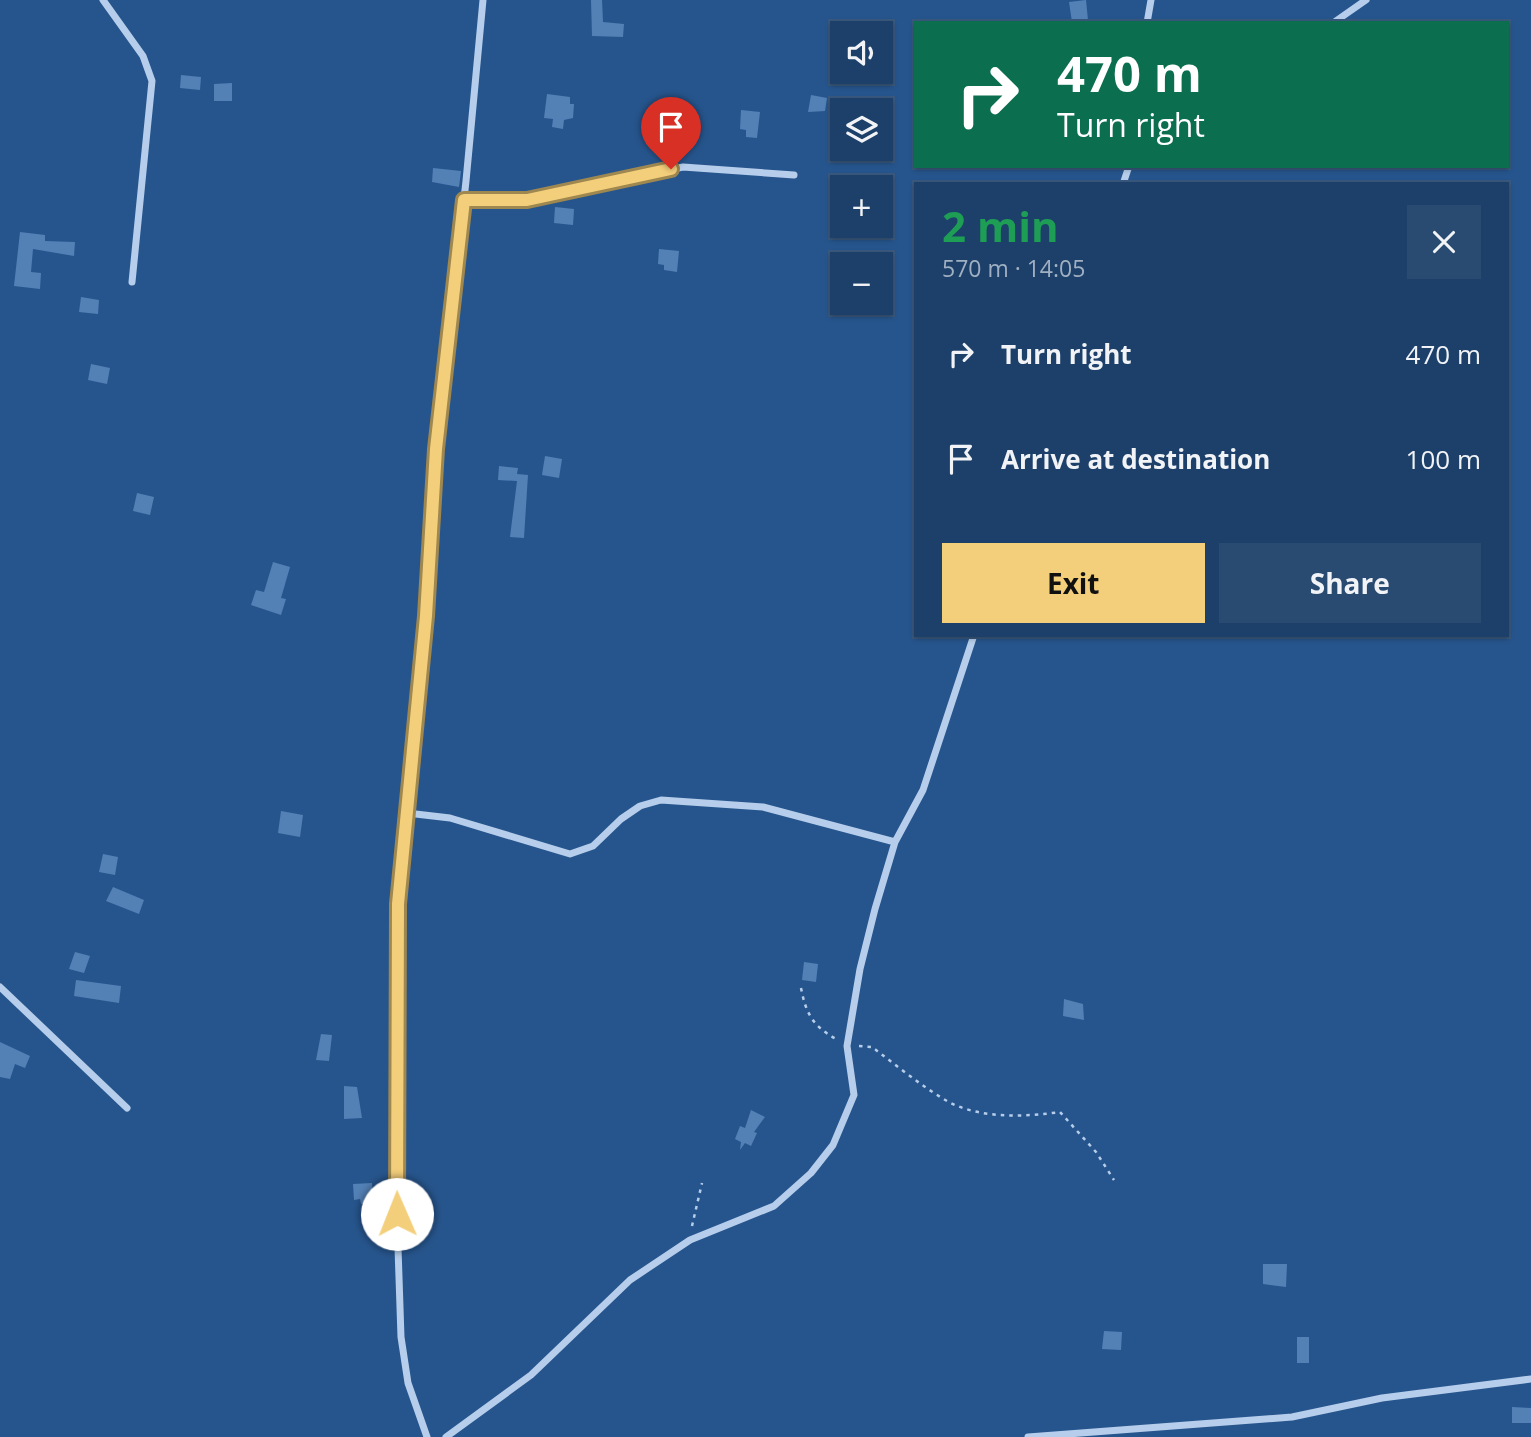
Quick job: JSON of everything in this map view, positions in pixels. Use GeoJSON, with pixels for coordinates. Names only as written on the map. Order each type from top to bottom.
{"type":"FeatureCollection","features":[{"type":"Feature","properties":{"kind":"street"},"geometry":{"type":"LineString","coordinates":[[103,0],[143,56],[152,81],[132,282]]}},
{"type":"Feature","properties":{"kind":"street"},"geometry":{"type":"LineString","coordinates":[[427,1437],[408,1382],[401,1337],[398,1268],[397,924],[426,616],[436,449],[483,0]]}},
{"type":"Feature","properties":{"kind":"street"},"geometry":{"type":"LineString","coordinates":[[1147,21],[1151,0]]}},
{"type":"Feature","properties":{"kind":"street"},"geometry":{"type":"LineString","coordinates":[[1337,21],[1366,0]]}},
{"type":"Feature","properties":{"kind":"street"},"geometry":{"type":"LineString","coordinates":[[464,200],[527,200],[683,167],[794,175]]}},
{"type":"Feature","properties":{"kind":"street"},"geometry":{"type":"LineString","coordinates":[[446,1437],[531,1376],[630,1280],[690,1240],[761,1213],[790,1193],[811,1173],[833,1145],[852,1103],[847,1046],[866,942],[895,842],[923,790],[973,637]]}},
{"type":"Feature","properties":{"kind":"street"},"geometry":{"type":"LineString","coordinates":[[407,813],[450,818],[570,854],[593,846],[621,819],[640,806],[661,800],[763,807],[895,842]]}},
{"type":"Feature","properties":{"kind":"street"},"geometry":{"type":"LineString","coordinates":[[0,987],[127,1108]]}},
{"type":"Feature","properties":{"kind":"street"},"geometry":{"type":"LineString","coordinates":[[1028,1437],[1292,1417],[1382,1398],[1531,1379]]}},
{"type":"Feature","properties":{"kind":"path"},"geometry":{"type":"LineString","coordinates":[[802,988],[805,1009],[817,1028],[847,1046],[872,1047],[949,1102],[988,1113],[1033,1116],[1060,1112],[1096,1152],[1114,1180]]}},
{"type":"Feature","properties":{"kind":"path"},"geometry":{"type":"LineString","coordinates":[[690,1240],[702,1183]]}},
{"type":"Feature","properties":{"kind":"building"},"geometry":{"type":"Polygon","coordinates":[[[591,0],[602,0],[603,22],[624,24],[623,37],[592,36],[591,0]]]}},
{"type":"Feature","properties":{"kind":"building"},"geometry":{"type":"Polygon","coordinates":[[[1086,0],[1088,20],[1072,21],[1069,2],[1086,0]]]}},
{"type":"Feature","properties":{"kind":"building"},"geometry":{"type":"Polygon","coordinates":[[[181,75],[201,77],[200,90],[180,88],[181,75]]]}},
{"type":"Feature","properties":{"kind":"building"},"geometry":{"type":"Polygon","coordinates":[[[232,83],[232,101],[214,101],[214,84],[232,83]]]}},
{"type":"Feature","properties":{"kind":"building"},"geometry":{"type":"Polygon","coordinates":[[[547,94],[570,97],[570,104],[574,104],[573,118],[564,120],[563,129],[552,127],[553,119],[544,118],[547,94]]]}},
{"type":"Feature","properties":{"kind":"building"},"geometry":{"type":"Polygon","coordinates":[[[811,95],[827,98],[825,111],[808,112],[811,95]]]}},
{"type":"Feature","properties":{"kind":"building"},"geometry":{"type":"Polygon","coordinates":[[[741,110],[760,112],[757,138],[746,137],[746,130],[740,129],[741,110]]]}},
{"type":"Feature","properties":{"kind":"building"},"geometry":{"type":"Polygon","coordinates":[[[433,168],[461,171],[459,187],[432,182],[433,168]]]}},
{"type":"Feature","properties":{"kind":"building"},"geometry":{"type":"Polygon","coordinates":[[[555,207],[574,209],[573,225],[554,223],[555,207]]]}},
{"type":"Feature","properties":{"kind":"building"},"geometry":{"type":"Polygon","coordinates":[[[20,232],[45,235],[45,241],[75,242],[74,256],[33,249],[31,272],[41,273],[40,289],[14,286],[20,232]]]}},
{"type":"Feature","properties":{"kind":"building"},"geometry":{"type":"Polygon","coordinates":[[[659,249],[679,251],[677,272],[664,270],[664,265],[658,264],[659,249]]]}},
{"type":"Feature","properties":{"kind":"building"},"geometry":{"type":"Polygon","coordinates":[[[81,297],[99,300],[98,314],[79,312],[81,297]]]}},
{"type":"Feature","properties":{"kind":"building"},"geometry":{"type":"Polygon","coordinates":[[[91,364],[110,368],[107,384],[88,380],[91,364]]]}},
{"type":"Feature","properties":{"kind":"building"},"geometry":{"type":"Polygon","coordinates":[[[545,456],[562,459],[559,478],[542,475],[545,456]]]}},
{"type":"Feature","properties":{"kind":"building"},"geometry":{"type":"Polygon","coordinates":[[[499,466],[518,468],[517,474],[528,475],[524,538],[510,537],[517,481],[498,480],[499,466]]]}},
{"type":"Feature","properties":{"kind":"building"},"geometry":{"type":"Polygon","coordinates":[[[137,493],[154,497],[150,515],[133,511],[137,493]]]}},
{"type":"Feature","properties":{"kind":"building"},"geometry":{"type":"Polygon","coordinates":[[[273,562],[290,567],[281,598],[286,599],[281,615],[251,605],[256,590],[264,592],[273,562]]]}},
{"type":"Feature","properties":{"kind":"building"},"geometry":{"type":"Polygon","coordinates":[[[281,811],[303,815],[300,837],[278,833],[281,811]]]}},
{"type":"Feature","properties":{"kind":"building"},"geometry":{"type":"Polygon","coordinates":[[[103,854],[118,857],[115,875],[99,872],[103,854]]]}},
{"type":"Feature","properties":{"kind":"building"},"geometry":{"type":"Polygon","coordinates":[[[113,887],[144,900],[139,914],[106,901],[113,887]]]}},
{"type":"Feature","properties":{"kind":"building"},"geometry":{"type":"Polygon","coordinates":[[[75,952],[90,956],[84,973],[69,969],[75,952]]]}},
{"type":"Feature","properties":{"kind":"building"},"geometry":{"type":"Polygon","coordinates":[[[804,962],[818,964],[816,982],[802,980],[804,962]]]}},
{"type":"Feature","properties":{"kind":"building"},"geometry":{"type":"Polygon","coordinates":[[[76,980],[121,986],[119,1003],[74,996],[76,980]]]}},
{"type":"Feature","properties":{"kind":"building"},"geometry":{"type":"Polygon","coordinates":[[[1064,999],[1083,1004],[1084,1020],[1063,1016],[1064,999]]]}},
{"type":"Feature","properties":{"kind":"building"},"geometry":{"type":"Polygon","coordinates":[[[321,1034],[332,1035],[329,1061],[316,1060],[321,1034]]]}},
{"type":"Feature","properties":{"kind":"building"},"geometry":{"type":"Polygon","coordinates":[[[0,1042],[30,1056],[25,1068],[15,1064],[10,1079],[0,1077],[0,1042]]]}},
{"type":"Feature","properties":{"kind":"building"},"geometry":{"type":"Polygon","coordinates":[[[344,1086],[357,1087],[362,1118],[344,1119],[344,1086]]]}},
{"type":"Feature","properties":{"kind":"building"},"geometry":{"type":"Polygon","coordinates":[[[751,1110],[765,1117],[754,1132],[757,1133],[751,1146],[745,1143],[740,1150],[741,1142],[735,1139],[740,1126],[745,1128],[751,1110]]]}},
{"type":"Feature","properties":{"kind":"building"},"geometry":{"type":"Polygon","coordinates":[[[372,1183],[373,1204],[361,1204],[360,1199],[354,1200],[353,1184],[372,1183]]]}},
{"type":"Feature","properties":{"kind":"building"},"geometry":{"type":"Polygon","coordinates":[[[1263,1264],[1287,1264],[1286,1287],[1263,1284],[1263,1264]]]}},
{"type":"Feature","properties":{"kind":"building"},"geometry":{"type":"Polygon","coordinates":[[[1104,1331],[1122,1332],[1121,1350],[1102,1349],[1104,1331]]]}},
{"type":"Feature","properties":{"kind":"building"},"geometry":{"type":"Polygon","coordinates":[[[1297,1337],[1309,1337],[1309,1363],[1297,1363],[1297,1337]]]}},
{"type":"Feature","properties":{"kind":"building"},"geometry":{"type":"Polygon","coordinates":[[[1512,1407],[1531,1408],[1531,1423],[1512,1423],[1512,1407]]]}},
{"type":"Feature","properties":{"kind":"route"},"geometry":{"type":"LineString","coordinates":[[397,1214],[398,904],[426,616],[436,449],[464,200],[527,200],[671,169]]}}]}
